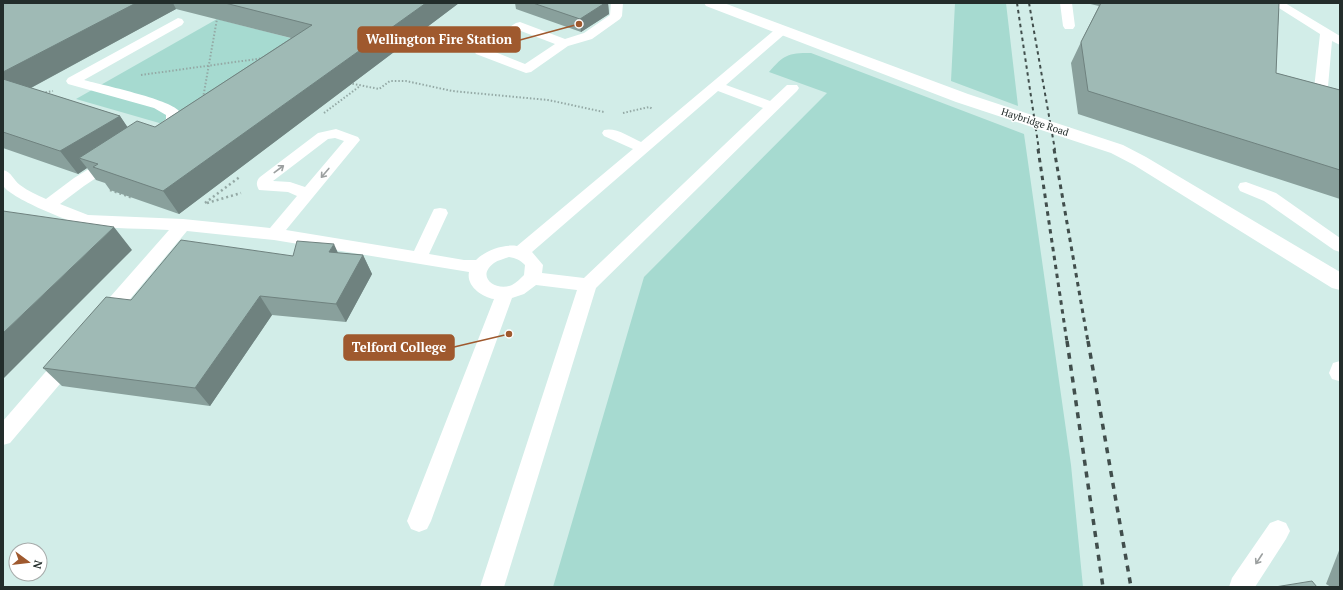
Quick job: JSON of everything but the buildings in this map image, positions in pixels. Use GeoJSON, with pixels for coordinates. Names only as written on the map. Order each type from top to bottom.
{"type":"FeatureCollection","features":[{"type":"Feature","properties":{"kind":"street","name":"Haybridge Road"},"geometry":{"type":"LineString","coordinates":[[711,3],[962,98],[1117,149],[1154,169],[1340,282]]}},
{"type":"Feature","properties":{"kind":"lane"},"geometry":{"type":"LineString","coordinates":[[564,43],[520,26],[480,51],[526,69],[564,43],[588,36],[616,16],[617,3]]}},
{"type":"Feature","properties":{"kind":"lane"},"geometry":{"type":"LineString","coordinates":[[1066,3],[1069,26]]}},
{"type":"Feature","properties":{"kind":"lane"},"geometry":{"type":"LineString","coordinates":[[1277,3],[1340,41]]}},
{"type":"Feature","properties":{"kind":"lane"},"geometry":{"type":"LineString","coordinates":[[145,140],[173,120],[173,113],[159,105],[73,81],[178,22]]}},
{"type":"Feature","properties":{"kind":"lane"},"geometry":{"type":"LineString","coordinates":[[520,253],[782,30]]}},
{"type":"Feature","properties":{"kind":"lane"},"geometry":{"type":"LineString","coordinates":[[1320,98],[1319,83],[1325,56],[1326,33]]}},
{"type":"Feature","properties":{"kind":"lane"},"geometry":{"type":"LineString","coordinates":[[716,86],[774,107]]}},
{"type":"Feature","properties":{"kind":"lane"},"geometry":{"type":"LineString","coordinates":[[492,587],[588,284],[774,107],[792,88]]}},
{"type":"Feature","properties":{"kind":"lane"},"geometry":{"type":"LineString","coordinates":[[274,234],[353,140],[336,133],[323,136],[265,180],[265,186],[290,187],[307,194]]}},
{"type":"Feature","properties":{"kind":"lane"},"geometry":{"type":"LineString","coordinates":[[609,133],[642,148]]}},
{"type":"Feature","properties":{"kind":"lane"},"geometry":{"type":"LineString","coordinates":[[47,206],[79,182],[126,152]]}},
{"type":"Feature","properties":{"kind":"lane"},"geometry":{"type":"LineString","coordinates":[[3,175],[13,188],[27,198],[86,220],[183,225],[274,234],[464,266],[480,266]]}},
{"type":"Feature","properties":{"kind":"lane"},"geometry":{"type":"LineString","coordinates":[[1246,187],[1270,196],[1340,246]]}},
{"type":"Feature","properties":{"kind":"lane"},"geometry":{"type":"LineString","coordinates":[[419,258],[440,213]]}},
{"type":"Feature","properties":{"kind":"lane"},"geometry":{"type":"LineString","coordinates":[[3,436],[183,225]]}},
{"type":"Feature","properties":{"kind":"lane"},"geometry":{"type":"LineString","coordinates":[[508,251],[520,253],[531,259],[534,265],[532,278],[520,289],[505,293],[491,292],[478,283],[476,276],[480,266],[489,257],[508,251]]}},
{"type":"Feature","properties":{"kind":"lane"},"geometry":{"type":"LineString","coordinates":[[532,278],[588,284]]}},
{"type":"Feature","properties":{"kind":"lane"},"geometry":{"type":"LineString","coordinates":[[419,521],[505,293]]}},
{"type":"Feature","properties":{"kind":"lane"},"geometry":{"type":"LineString","coordinates":[[1241,587],[1278,531]]}},
{"type":"Feature","properties":{"kind":"path"},"geometry":{"type":"LineString","coordinates":[[202,104],[217,19]]}},
{"type":"Feature","properties":{"kind":"path"},"geometry":{"type":"LineString","coordinates":[[138,76],[269,57]]}},
{"type":"Feature","properties":{"kind":"path"},"geometry":{"type":"LineString","coordinates":[[347,83],[379,89],[391,81],[420,83],[438,89],[452,91],[580,104],[607,112]]}},
{"type":"Feature","properties":{"kind":"path"},"geometry":{"type":"LineString","coordinates":[[42,93],[86,84]]}},
{"type":"Feature","properties":{"kind":"path"},"geometry":{"type":"LineString","coordinates":[[621,114],[649,107],[656,110]]}},
{"type":"Feature","properties":{"kind":"path"},"geometry":{"type":"LineString","coordinates":[[202,206],[265,186]]}},
{"type":"Feature","properties":{"kind":"path"},"geometry":{"type":"LineString","coordinates":[[104,188],[139,200]]}},
{"type":"Feature","properties":{"kind":"green space"},"geometry":{"type":"Polygon","coordinates":[[[955,3],[1006,3],[1018,106],[951,81],[955,3]]]}},
{"type":"Feature","properties":{"kind":"green space"},"geometry":{"type":"Polygon","coordinates":[[[217,19],[321,46],[194,133],[76,99],[217,19]]]}},
{"type":"Feature","properties":{"kind":"green space"},"geometry":{"type":"Polygon","coordinates":[[[811,53],[1024,134],[1071,465],[1083,587],[553,587],[644,277],[827,93],[769,72],[787,56],[811,53]]]}},
{"type":"Feature","properties":{"kind":"railway"},"geometry":{"type":"LineString","coordinates":[[1017,3],[1039,150]]}},
{"type":"Feature","properties":{"kind":"railway"},"geometry":{"type":"LineString","coordinates":[[1029,3],[1055,150]]}},
{"type":"Feature","properties":{"kind":"railway"},"geometry":{"type":"LineString","coordinates":[[1038,149],[1067,342]]}},
{"type":"Feature","properties":{"kind":"railway"},"geometry":{"type":"LineString","coordinates":[[1054,149],[1088,342]]}},
{"type":"Feature","properties":{"kind":"railway"},"geometry":{"type":"LineString","coordinates":[[1067,341],[1103,587]]}},
{"type":"Feature","properties":{"kind":"railway"},"geometry":{"type":"LineString","coordinates":[[1088,341],[1131,587]]}},
{"type":"Feature","properties":{"kind":"place","name":"Wellington Fire Station"},"geometry":{"type":"Point","coordinates":[579,24]}},
{"type":"Feature","properties":{"kind":"place","name":"Telford College"},"geometry":{"type":"Point","coordinates":[509,334]}}]}
